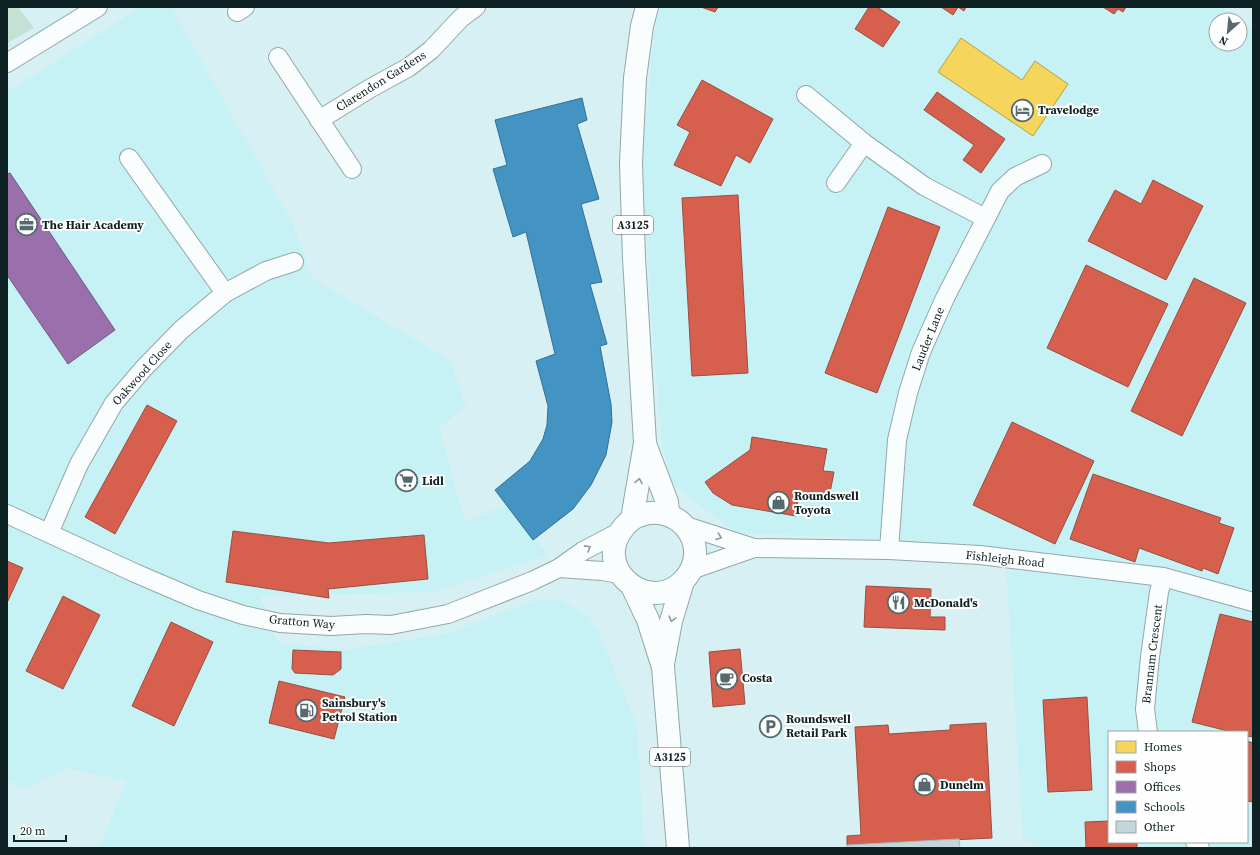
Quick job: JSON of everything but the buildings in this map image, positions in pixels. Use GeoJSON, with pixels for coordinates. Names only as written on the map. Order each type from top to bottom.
{"type":"FeatureCollection","features":[{"type":"Feature","properties":{"kind":"main road","name":"A3125"},"geometry":{"type":"LineString","coordinates":[[626,525],[645,443],[634,258],[631,163],[635,78],[642,26],[647,7]]}},
{"type":"Feature","properties":{"kind":"main road","name":"A3125"},"geometry":{"type":"LineString","coordinates":[[645,443],[667,502],[676,520]]}},
{"type":"Feature","properties":{"kind":"main road"},"geometry":{"type":"LineString","coordinates":[[650,512],[659,512],[676,520],[688,530],[694,542],[695,555],[687,575],[671,589],[658,592],[645,592],[626,580],[615,561],[614,553],[616,539],[626,525],[640,514],[650,512]]}},
{"type":"Feature","properties":{"kind":"main road","name":"A3125"},"geometry":{"type":"LineString","coordinates":[[663,667],[671,621],[687,575]]}},
{"type":"Feature","properties":{"kind":"main road","name":"A3125"},"geometry":{"type":"LineString","coordinates":[[626,580],[648,620],[663,667],[678,848]]}},
{"type":"Feature","properties":{"kind":"street"},"geometry":{"type":"LineString","coordinates":[[7,63],[98,7]]}},
{"type":"Feature","properties":{"kind":"street","name":"Clarendon Gardens"},"geometry":{"type":"LineString","coordinates":[[319,120],[369,89],[409,67],[431,50],[461,18],[476,7]]}},
{"type":"Feature","properties":{"kind":"street"},"geometry":{"type":"LineString","coordinates":[[278,57],[352,170]]}},
{"type":"Feature","properties":{"kind":"street"},"geometry":{"type":"LineString","coordinates":[[806,95],[864,143],[924,186],[985,218]]}},
{"type":"Feature","properties":{"kind":"street"},"geometry":{"type":"LineString","coordinates":[[836,183],[864,143]]}},
{"type":"Feature","properties":{"kind":"street"},"geometry":{"type":"LineString","coordinates":[[129,158],[225,293]]}},
{"type":"Feature","properties":{"kind":"street","name":"Lauder Lane"},"geometry":{"type":"LineString","coordinates":[[889,550],[897,440],[908,393],[921,352],[945,298],[1000,191],[1015,177],[1042,164]]}},
{"type":"Feature","properties":{"kind":"street","name":"Oakwood Close"},"geometry":{"type":"LineString","coordinates":[[49,533],[79,464],[114,403],[144,368],[181,330],[225,293],[266,271],[294,262]]}},
{"type":"Feature","properties":{"kind":"street","name":"Gratton Way"},"geometry":{"type":"LineString","coordinates":[[7,514],[191,597],[243,615],[280,623],[331,626],[366,624],[391,625],[448,614],[532,581],[559,568],[583,551],[626,525]]}},
{"type":"Feature","properties":{"kind":"street","name":"Fishleigh Road"},"geometry":{"type":"LineString","coordinates":[[676,520],[754,548],[889,550],[980,555],[1163,577],[1253,602]]}},
{"type":"Feature","properties":{"kind":"street","name":"Fishleigh Road"},"geometry":{"type":"LineString","coordinates":[[687,575],[754,548]]}},
{"type":"Feature","properties":{"kind":"street","name":"Gratton Way"},"geometry":{"type":"LineString","coordinates":[[559,568],[602,571],[626,580]]}},
{"type":"Feature","properties":{"kind":"street","name":"Brannam Crescent"},"geometry":{"type":"LineString","coordinates":[[1148,731],[1145,709],[1150,657],[1159,592],[1163,577]]}},
{"type":"Feature","properties":{"kind":"shaded area"},"geometry":{"type":"Polygon","coordinates":[[[141,7],[171,7],[294,226],[312,278],[450,360],[466,406],[439,428],[465,522],[506,505],[548,555],[434,592],[260,596],[278,643],[345,650],[445,634],[533,601],[559,599],[587,615],[600,635],[637,726],[644,848],[98,848],[127,781],[66,768],[25,789],[7,780],[7,92],[141,7]]]}},
{"type":"Feature","properties":{"kind":"shaded area"},"geometry":{"type":"Polygon","coordinates":[[[660,7],[1221,7],[1228,12],[1208,12],[1208,52],[1248,52],[1248,26],[1253,29],[1253,848],[1044,848],[1023,838],[1005,548],[850,537],[736,533],[670,482],[661,436],[642,161],[653,41],[660,7]]]}},
{"type":"Feature","properties":{"kind":"green space"},"geometry":{"type":"Polygon","coordinates":[[[7,7],[18,7],[34,28],[7,43],[7,7]]]}},
{"type":"Feature","properties":{"kind":"place","name":"Travelodge"},"geometry":{"type":"Point","coordinates":[1022,110]}},
{"type":"Feature","properties":{"kind":"place","name":"The Hair Academy"},"geometry":{"type":"Point","coordinates":[26,225]}},
{"type":"Feature","properties":{"kind":"place","name":"Lidl"},"geometry":{"type":"Point","coordinates":[407,481]}},
{"type":"Feature","properties":{"kind":"place","name":"Roundswell Toyota"},"geometry":{"type":"Point","coordinates":[779,503]}},
{"type":"Feature","properties":{"kind":"place","name":"McDonald's"},"geometry":{"type":"Point","coordinates":[898,603]}},
{"type":"Feature","properties":{"kind":"place","name":"Costa"},"geometry":{"type":"Point","coordinates":[727,678]}},
{"type":"Feature","properties":{"kind":"place","name":"Sainsbury's Petrol Station"},"geometry":{"type":"Point","coordinates":[307,710]}},
{"type":"Feature","properties":{"kind":"place","name":"Roundswell Retail Park"},"geometry":{"type":"Point","coordinates":[771,726]}},
{"type":"Feature","properties":{"kind":"place","name":"Dunelm"},"geometry":{"type":"Point","coordinates":[924,785]}}]}
